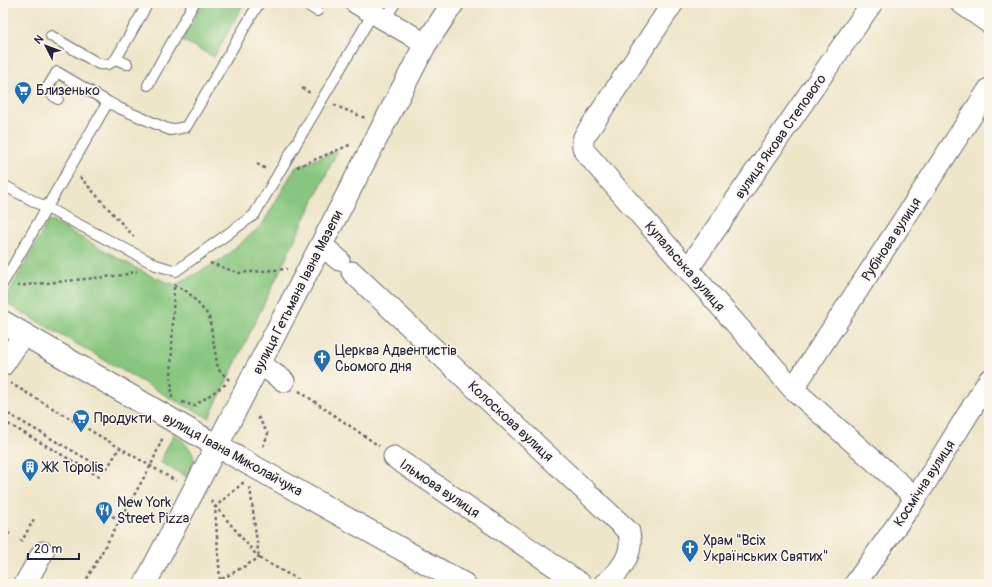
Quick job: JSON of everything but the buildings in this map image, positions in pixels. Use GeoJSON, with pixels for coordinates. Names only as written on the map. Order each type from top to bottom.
{"type":"FeatureCollection","features":[{"type":"Feature","properties":{"kind":"main road","name":"вулиця Гетьмана Івана Мазепи"},"geometry":{"type":"LineString","coordinates":[[145,584],[426,45],[453,3]]}},
{"type":"Feature","properties":{"kind":"main road","name":"вулиця Івана Миколайчука"},"geometry":{"type":"LineString","coordinates":[[3,322],[217,446],[464,584]]}},
{"type":"Feature","properties":{"kind":"street","name":"Купальська вулиця"},"geometry":{"type":"LineString","coordinates":[[673,3],[584,137],[582,142],[583,148],[794,388],[916,498]]}},
{"type":"Feature","properties":{"kind":"street","name":"вулиця Якова Степового"},"geometry":{"type":"LineString","coordinates":[[688,269],[872,3]]}},
{"type":"Feature","properties":{"kind":"street"},"geometry":{"type":"LineString","coordinates":[[961,3],[989,23]]}},
{"type":"Feature","properties":{"kind":"street"},"geometry":{"type":"LineString","coordinates":[[377,10],[426,45]]}},
{"type":"Feature","properties":{"kind":"street","name":"Рубінова вулиця"},"geometry":{"type":"LineString","coordinates":[[794,388],[989,89]]}},
{"type":"Feature","properties":{"kind":"street","name":"Колоскова вулиця"},"geometry":{"type":"LineString","coordinates":[[322,245],[629,532],[630,545],[626,557],[618,572],[604,584]]}},
{"type":"Feature","properties":{"kind":"street"},"geometry":{"type":"LineString","coordinates":[[6,374],[24,334]]}},
{"type":"Feature","properties":{"kind":"street"},"geometry":{"type":"LineString","coordinates":[[260,364],[292,386]]}},
{"type":"Feature","properties":{"kind":"street","name":"Космічна вулиця"},"geometry":{"type":"LineString","coordinates":[[855,584],[916,498],[989,380]]}},
{"type":"Feature","properties":{"kind":"street","name":"Ільмова вулиця"},"geometry":{"type":"LineString","coordinates":[[394,457],[581,584]]}},
{"type":"Feature","properties":{"kind":"street"},"geometry":{"type":"LineString","coordinates":[[25,584],[43,552]]}},
{"type":"Feature","properties":{"kind":"lane"},"geometry":{"type":"LineString","coordinates":[[51,36],[99,64],[105,65],[112,63],[116,59],[148,3]]}},
{"type":"Feature","properties":{"kind":"lane"},"geometry":{"type":"LineString","coordinates":[[148,85],[194,3]]}},
{"type":"Feature","properties":{"kind":"lane"},"geometry":{"type":"LineString","coordinates":[[58,99],[46,90],[57,72],[119,108],[170,130],[186,126],[258,3]]}},
{"type":"Feature","properties":{"kind":"lane"},"geometry":{"type":"LineString","coordinates":[[304,3],[317,11]]}},
{"type":"Feature","properties":{"kind":"lane"},"geometry":{"type":"LineString","coordinates":[[3,185],[156,266],[176,271],[254,216],[377,10]]}},
{"type":"Feature","properties":{"kind":"lane"},"geometry":{"type":"LineString","coordinates":[[116,59],[127,64]]}},
{"type":"Feature","properties":{"kind":"lane"},"geometry":{"type":"LineString","coordinates":[[7,285],[46,208],[108,102]]}},
{"type":"Feature","properties":{"kind":"path"},"geometry":{"type":"LineString","coordinates":[[322,100],[365,118]]}},
{"type":"Feature","properties":{"kind":"path"},"geometry":{"type":"LineString","coordinates":[[278,176],[352,144]]}},
{"type":"Feature","properties":{"kind":"path"},"geometry":{"type":"LineString","coordinates":[[73,162],[80,178],[137,242]]}},
{"type":"Feature","properties":{"kind":"path"},"geometry":{"type":"LineString","coordinates":[[195,258],[239,273],[288,269],[284,276]]}},
{"type":"Feature","properties":{"kind":"path"},"geometry":{"type":"LineString","coordinates":[[7,285],[124,275],[156,266]]}},
{"type":"Feature","properties":{"kind":"path"},"geometry":{"type":"LineString","coordinates":[[174,403],[171,378],[174,286],[176,271]]}},
{"type":"Feature","properties":{"kind":"path"},"geometry":{"type":"LineString","coordinates":[[174,286],[188,292],[209,316],[218,369],[230,382]]}},
{"type":"Feature","properties":{"kind":"path"},"geometry":{"type":"LineString","coordinates":[[6,374],[120,447],[180,483]]}},
{"type":"Feature","properties":{"kind":"path"},"geometry":{"type":"LineString","coordinates":[[228,387],[234,375]]}},
{"type":"Feature","properties":{"kind":"path"},"geometry":{"type":"LineString","coordinates":[[180,401],[194,406],[230,382]]}},
{"type":"Feature","properties":{"kind":"path","name":"Ільмова вулиця"},"geometry":{"type":"LineString","coordinates":[[292,386],[394,457]]}},
{"type":"Feature","properties":{"kind":"path"},"geometry":{"type":"LineString","coordinates":[[3,411],[106,470],[120,447]]}},
{"type":"Feature","properties":{"kind":"path"},"geometry":{"type":"LineString","coordinates":[[258,417],[268,434],[261,451]]}},
{"type":"Feature","properties":{"kind":"path"},"geometry":{"type":"LineString","coordinates":[[3,421],[102,478]]}},
{"type":"Feature","properties":{"kind":"path"},"geometry":{"type":"LineString","coordinates":[[84,584],[150,465],[162,440],[163,434]]}},
{"type":"Feature","properties":{"kind":"path"},"geometry":{"type":"LineString","coordinates":[[215,507],[248,478]]}},
{"type":"Feature","properties":{"kind":"path"},"geometry":{"type":"LineString","coordinates":[[249,485],[259,558]]}},
{"type":"Feature","properties":{"kind":"path"},"geometry":{"type":"LineString","coordinates":[[211,501],[259,558],[306,584]]}},
{"type":"Feature","properties":{"kind":"path"},"geometry":{"type":"LineString","coordinates":[[215,507],[220,580],[218,584]]}},
{"type":"Feature","properties":{"kind":"path"},"geometry":{"type":"LineString","coordinates":[[96,508],[120,520]]}},
{"type":"Feature","properties":{"kind":"path"},"geometry":{"type":"LineString","coordinates":[[20,540],[22,541],[34,518]]}},
{"type":"Feature","properties":{"kind":"path"},"geometry":{"type":"LineString","coordinates":[[3,530],[10,534]]}},
{"type":"Feature","properties":{"kind":"path"},"geometry":{"type":"LineString","coordinates":[[220,580],[259,558]]}},
{"type":"Feature","properties":{"kind":"green space"},"geometry":{"type":"Polygon","coordinates":[[[203,3],[240,3],[243,5],[214,57],[182,40],[203,3]]]}},
{"type":"Feature","properties":{"kind":"green space"},"geometry":{"type":"Polygon","coordinates":[[[338,150],[209,418],[172,399],[4,302],[49,220],[149,275],[175,285],[221,260],[262,225],[295,168],[338,150]]]}},
{"type":"Feature","properties":{"kind":"green space"},"geometry":{"type":"Polygon","coordinates":[[[174,434],[186,445],[193,455],[193,464],[187,477],[160,462],[174,434]]]}},
{"type":"Feature","properties":{"kind":"place","name":"Близенько"},"geometry":{"type":"Point","coordinates":[23,105]}},
{"type":"Feature","properties":{"kind":"place","name":"Церква Адвентистів Сьомого дня"},"geometry":{"type":"Point","coordinates":[322,373]}},
{"type":"Feature","properties":{"kind":"place","name":"Продукти"},"geometry":{"type":"Point","coordinates":[81,433]}},
{"type":"Feature","properties":{"kind":"place","name":"ЖК Topolis"},"geometry":{"type":"Point","coordinates":[30,482]}},
{"type":"Feature","properties":{"kind":"place","name":"New York Street Pizza"},"geometry":{"type":"Point","coordinates":[104,525]}},
{"type":"Feature","properties":{"kind":"place","name":"Храм \"Всіх Українських Святих\""},"geometry":{"type":"Point","coordinates":[690,563]}}]}
